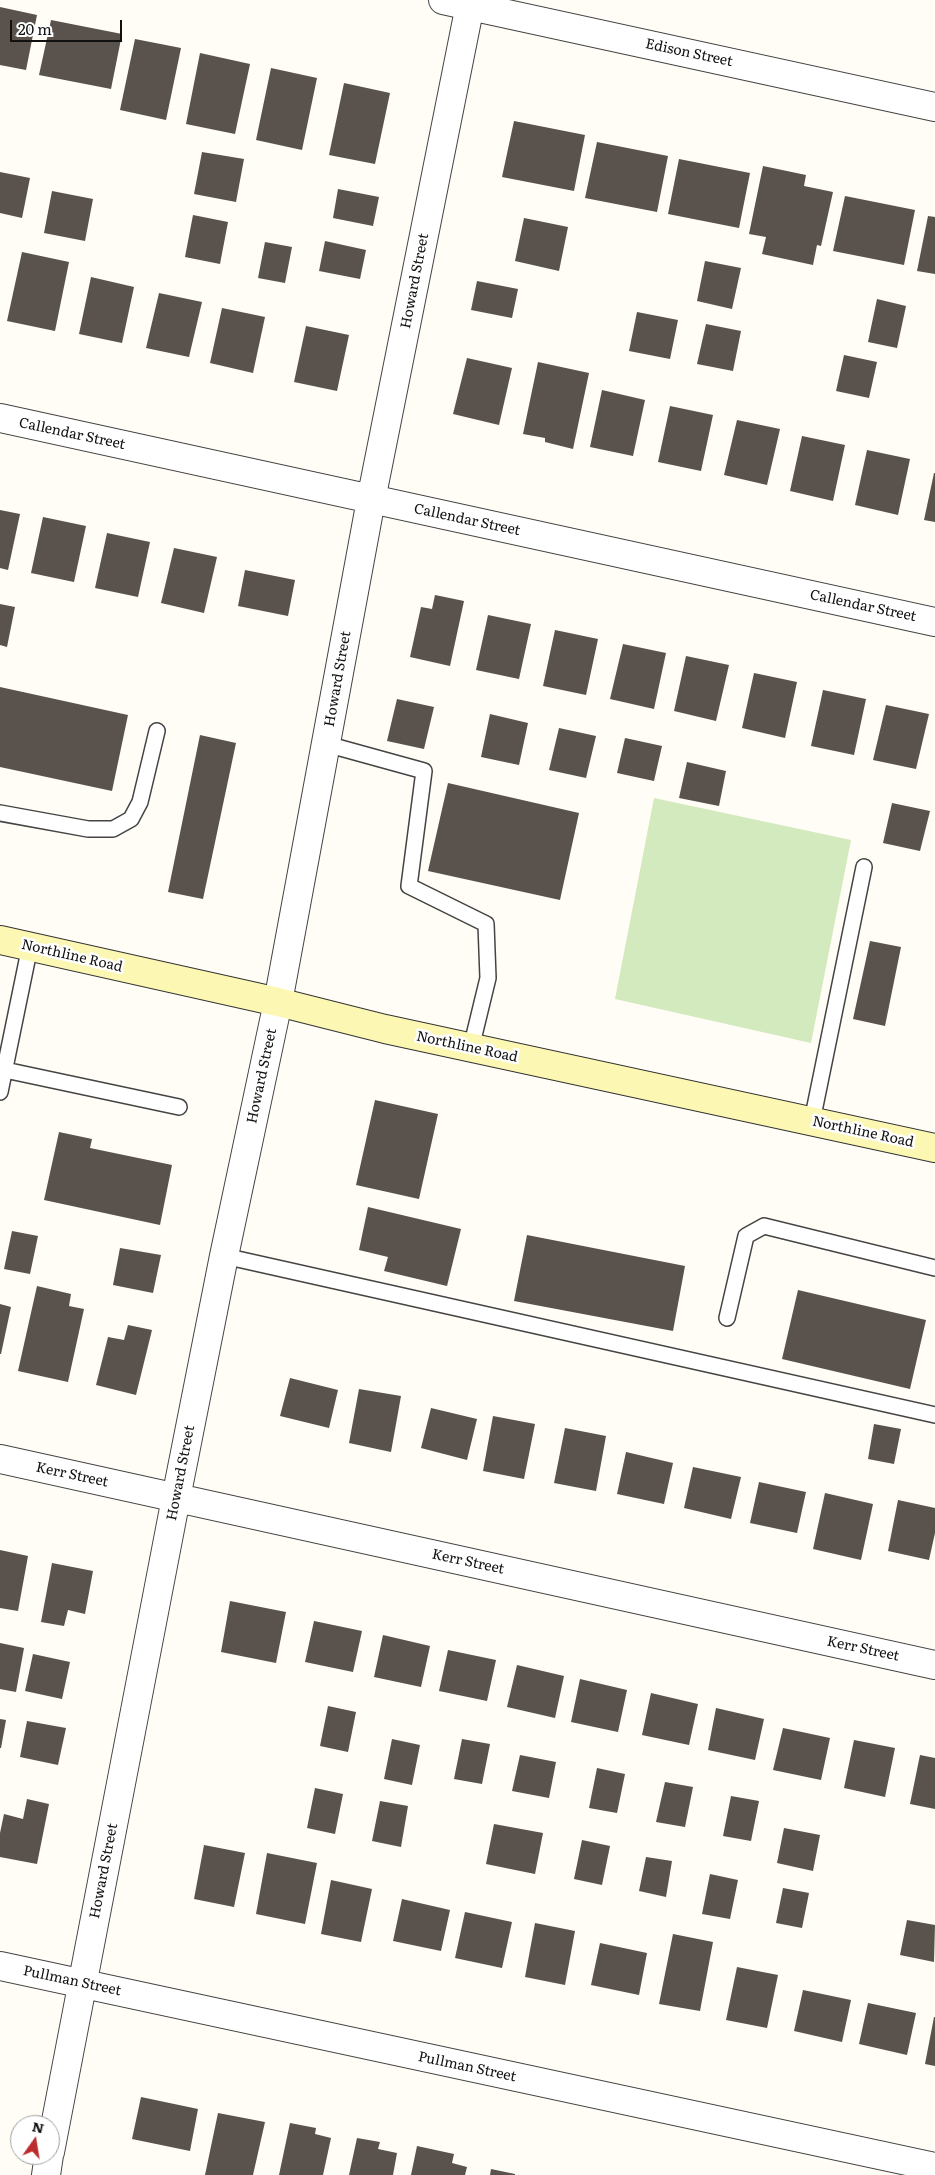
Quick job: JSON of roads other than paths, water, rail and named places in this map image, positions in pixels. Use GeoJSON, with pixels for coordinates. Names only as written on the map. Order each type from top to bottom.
{"type":"FeatureCollection","features":[{"type":"Feature","properties":{"kind":"main road","name":"Northline Road"},"geometry":{"type":"LineString","coordinates":[[0,940],[278,1002],[471,1048],[812,1121],[934,1143]]}},
{"type":"Feature","properties":{"kind":"street","name":"Edison Street"},"geometry":{"type":"LineString","coordinates":[[444,0],[470,3],[935,107]]}},
{"type":"Feature","properties":{"kind":"street","name":"Howard Street"},"geometry":{"type":"LineString","coordinates":[[57,2115],[224,1256],[278,1002],[371,500],[470,3]]}},
{"type":"Feature","properties":{"kind":"street","name":"Callendar Street"},"geometry":{"type":"LineString","coordinates":[[0,418],[935,622]]}},
{"type":"Feature","properties":{"kind":"street","name":"Kerr Street"},"geometry":{"type":"LineString","coordinates":[[0,1459],[935,1665]]}},
{"type":"Feature","properties":{"kind":"street","name":"Pullman Street"},"geometry":{"type":"LineString","coordinates":[[0,1966],[935,2168]]}},
{"type":"Feature","properties":{"kind":"lane"},"geometry":{"type":"LineString","coordinates":[[0,813],[88,829],[113,829],[131,819],[140,802],[157,731]]}},
{"type":"Feature","properties":{"kind":"lane"},"geometry":{"type":"LineString","coordinates":[[326,744],[424,771],[409,886],[486,924],[488,978],[471,1048]]}},
{"type":"Feature","properties":{"kind":"lane"},"geometry":{"type":"LineString","coordinates":[[812,1121],[864,867]]}},
{"type":"Feature","properties":{"kind":"lane"},"geometry":{"type":"LineString","coordinates":[[0,1092],[30,946]]}},
{"type":"Feature","properties":{"kind":"lane"},"geometry":{"type":"LineString","coordinates":[[5,1070],[179,1107]]}},
{"type":"Feature","properties":{"kind":"lane"},"geometry":{"type":"LineString","coordinates":[[727,1318],[746,1236],[764,1226],[935,1268]]}},
{"type":"Feature","properties":{"kind":"lane"},"geometry":{"type":"LineString","coordinates":[[224,1256],[935,1415]]}}]}
